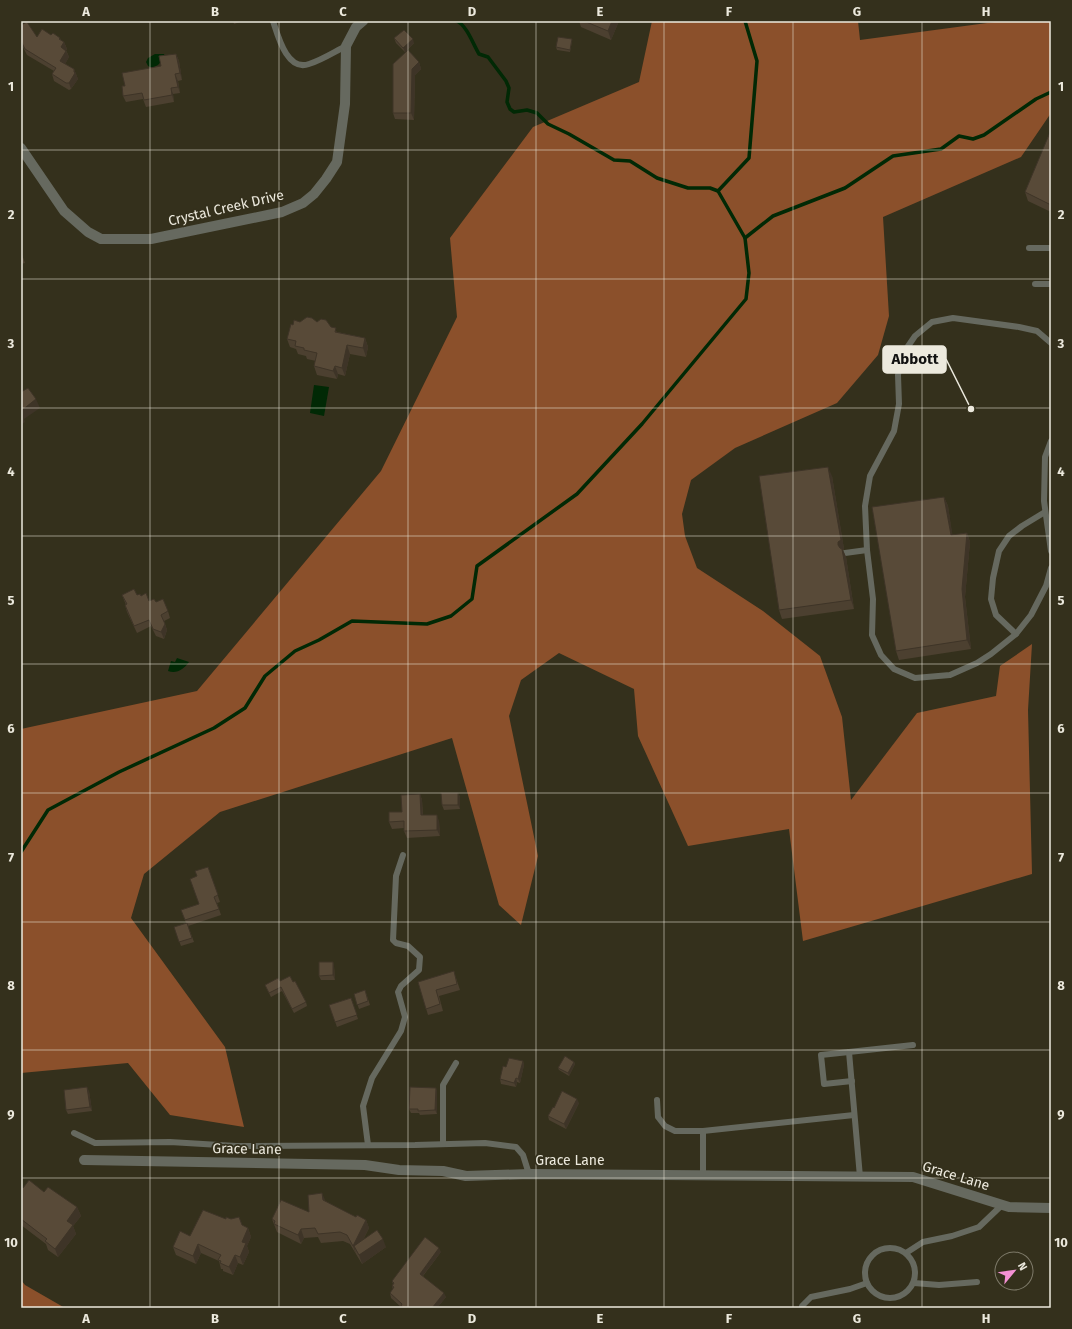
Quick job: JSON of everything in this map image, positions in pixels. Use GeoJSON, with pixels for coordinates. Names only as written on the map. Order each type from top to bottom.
{"type":"FeatureCollection","features":[{"type":"Feature","properties":{"kind":"street","name":"Crystal Creek Drive"},"geometry":{"type":"LineString","coordinates":[[21,148],[64,211],[88,232],[101,239],[151,239],[282,212],[303,203],[314,194],[337,162],[345,104],[346,46],[356,27],[363,21]]}},
{"type":"Feature","properties":{"kind":"street","name":"Grace Lane"},"geometry":{"type":"LineString","coordinates":[[84,1160],[365,1165],[399,1170],[443,1171],[466,1176],[529,1174],[913,1177],[1009,1207],[1051,1208]]}},
{"type":"Feature","properties":{"kind":"lane"},"geometry":{"type":"LineString","coordinates":[[273,21],[279,41],[288,56],[297,64],[308,65],[346,46]]}},
{"type":"Feature","properties":{"kind":"lane"},"geometry":{"type":"LineString","coordinates":[[1029,248],[1051,248]]}},
{"type":"Feature","properties":{"kind":"lane"},"geometry":{"type":"LineString","coordinates":[[1034,284],[1051,284]]}},
{"type":"Feature","properties":{"kind":"lane"},"geometry":{"type":"LineString","coordinates":[[1051,343],[1037,331],[953,318],[932,322],[915,336],[902,355],[898,375],[899,404],[894,431],[870,476],[865,506],[867,550],[873,599],[872,635],[881,656],[894,669],[915,678],[950,675],[977,663],[1016,634],[1031,615],[1046,586],[1051,568]]}},
{"type":"Feature","properties":{"kind":"lane"},"geometry":{"type":"LineString","coordinates":[[1051,441],[1045,457],[1044,501],[1051,551]]}},
{"type":"Feature","properties":{"kind":"lane"},"geometry":{"type":"LineString","coordinates":[[1016,634],[996,615],[991,599],[993,578],[999,551],[1009,536],[1045,512]]}},
{"type":"Feature","properties":{"kind":"lane"},"geometry":{"type":"LineString","coordinates":[[845,553],[867,550]]}},
{"type":"Feature","properties":{"kind":"lane"},"geometry":{"type":"LineString","coordinates":[[368,1145],[363,1106],[372,1078],[401,1031],[405,1017],[398,992],[401,986],[419,970],[420,957],[408,946],[396,943],[392,940],[396,876],[403,855]]}},
{"type":"Feature","properties":{"kind":"lane"},"geometry":{"type":"LineString","coordinates":[[852,1081],[824,1084],[821,1055],[913,1045]]}},
{"type":"Feature","properties":{"kind":"lane"},"geometry":{"type":"LineString","coordinates":[[849,1052],[860,1177]]}},
{"type":"Feature","properties":{"kind":"lane"},"geometry":{"type":"LineString","coordinates":[[443,1144],[443,1085],[456,1063]]}},
{"type":"Feature","properties":{"kind":"lane"},"geometry":{"type":"LineString","coordinates":[[657,1100],[658,1117],[665,1126],[675,1131],[703,1131],[854,1115]]}},
{"type":"Feature","properties":{"kind":"lane"},"geometry":{"type":"LineString","coordinates":[[703,1131],[703,1175]]}},
{"type":"Feature","properties":{"kind":"lane"},"geometry":{"type":"LineString","coordinates":[[74,1133],[95,1143],[170,1142],[236,1146],[485,1143],[516,1147],[523,1156],[529,1174]]}},
{"type":"Feature","properties":{"kind":"lane"},"geometry":{"type":"LineString","coordinates":[[906,1253],[923,1242],[952,1236],[979,1227],[1002,1205]]}},
{"type":"Feature","properties":{"kind":"lane"},"geometry":{"type":"LineString","coordinates":[[882,1249],[899,1249],[912,1259],[916,1275],[914,1283],[903,1295],[895,1298],[878,1296],[872,1291],[867,1283],[865,1275],[869,1259],[882,1249]]}},
{"type":"Feature","properties":{"kind":"lane"},"geometry":{"type":"LineString","coordinates":[[914,1283],[939,1286],[977,1282]]}},
{"type":"Feature","properties":{"kind":"lane"},"geometry":{"type":"LineString","coordinates":[[802,1308],[802,1306],[811,1297],[850,1289],[867,1283]]}},
{"type":"Feature","properties":{"kind":"shaded area"},"geometry":{"type":"Polygon","coordinates":[[[652,21],[858,21],[860,40],[1002,21],[1051,21],[1051,113],[1021,157],[883,217],[889,316],[878,355],[837,403],[735,448],[691,480],[682,514],[685,536],[697,568],[763,611],[820,656],[842,717],[851,800],[917,713],[996,696],[1000,666],[1032,644],[1028,710],[1032,874],[803,941],[789,829],[688,846],[638,736],[634,689],[559,653],[521,680],[509,716],[538,856],[521,925],[499,905],[452,738],[220,812],[144,874],[131,918],[225,1047],[244,1127],[170,1115],[128,1063],[21,1073],[21,729],[197,691],[381,471],[457,317],[450,238],[533,127],[639,82],[652,21]]]}},
{"type":"Feature","properties":{"kind":"shaded area"},"geometry":{"type":"Polygon","coordinates":[[[155,54],[164,54],[165,57],[158,65],[152,68],[148,66],[146,62],[148,58],[155,54]]]}},
{"type":"Feature","properties":{"kind":"shaded area"},"geometry":{"type":"Polygon","coordinates":[[[314,385],[329,387],[324,416],[310,413],[314,385]]]}},
{"type":"Feature","properties":{"kind":"shaded area"},"geometry":{"type":"Polygon","coordinates":[[[177,658],[189,662],[180,670],[174,672],[168,671],[171,661],[175,662],[177,658]]]}},
{"type":"Feature","properties":{"kind":"shaded area"},"geometry":{"type":"Polygon","coordinates":[[[21,1280],[25,1285],[65,1308],[21,1308],[21,1280]]]}},
{"type":"Feature","properties":{"kind":"building"},"geometry":{"type":"Polygon","coordinates":[[[584,21],[612,21],[608,31],[584,21]]]}},
{"type":"Feature","properties":{"kind":"building"},"geometry":{"type":"Polygon","coordinates":[[[27,22],[37,37],[42,29],[51,35],[53,33],[64,42],[61,47],[66,51],[60,61],[74,69],[75,73],[69,83],[66,83],[52,74],[56,68],[25,49],[21,41],[21,25],[27,22]]]}},
{"type":"Feature","properties":{"kind":"building"},"geometry":{"type":"Polygon","coordinates":[[[404,30],[413,39],[403,48],[394,38],[404,30]]]}},
{"type":"Feature","properties":{"kind":"building"},"geometry":{"type":"Polygon","coordinates":[[[558,37],[572,39],[570,50],[556,47],[558,37]]]}},
{"type":"Feature","properties":{"kind":"building"},"geometry":{"type":"Polygon","coordinates":[[[408,50],[419,62],[412,69],[411,113],[393,113],[393,64],[408,50]]]}},
{"type":"Feature","properties":{"kind":"building"},"geometry":{"type":"Polygon","coordinates":[[[176,54],[180,73],[175,74],[178,87],[171,88],[172,95],[144,100],[142,93],[123,96],[122,86],[125,86],[122,73],[161,66],[159,56],[176,54]]]}},
{"type":"Feature","properties":{"kind":"building"},"geometry":{"type":"Polygon","coordinates":[[[1051,130],[1051,205],[1025,192],[1051,130]]]}},
{"type":"Feature","properties":{"kind":"building"},"geometry":{"type":"Polygon","coordinates":[[[307,317],[312,318],[317,322],[321,319],[326,320],[331,327],[336,328],[335,332],[365,338],[363,348],[347,345],[342,368],[335,366],[333,371],[314,366],[317,353],[295,346],[296,341],[287,339],[291,324],[293,325],[294,320],[300,322],[307,317]]]}},
{"type":"Feature","properties":{"kind":"building"},"geometry":{"type":"Polygon","coordinates":[[[28,388],[36,399],[21,411],[21,392],[28,388]]]}},
{"type":"Feature","properties":{"kind":"building"},"geometry":{"type":"Polygon","coordinates":[[[828,467],[841,540],[838,542],[838,545],[842,549],[851,600],[779,610],[759,476],[828,467]]]}},
{"type":"Feature","properties":{"kind":"building"},"geometry":{"type":"Polygon","coordinates":[[[944,497],[951,535],[967,533],[962,589],[967,640],[896,651],[872,507],[944,497]]]}},
{"type":"Feature","properties":{"kind":"building"},"geometry":{"type":"Polygon","coordinates":[[[134,589],[137,595],[140,594],[141,596],[146,593],[149,601],[154,599],[156,602],[163,599],[168,611],[161,615],[165,624],[161,632],[153,629],[149,620],[134,626],[125,605],[127,604],[122,595],[134,589]]]}},
{"type":"Feature","properties":{"kind":"building"},"geometry":{"type":"Polygon","coordinates":[[[441,793],[458,793],[458,805],[442,805],[441,793]]]}},
{"type":"Feature","properties":{"kind":"building"},"geometry":{"type":"Polygon","coordinates":[[[420,794],[421,815],[437,815],[437,830],[404,831],[404,821],[389,822],[389,812],[402,812],[401,795],[420,794]]]}},
{"type":"Feature","properties":{"kind":"building"},"geometry":{"type":"Polygon","coordinates":[[[208,867],[218,895],[214,897],[219,909],[185,920],[181,910],[199,904],[190,879],[197,876],[195,871],[208,867]]]}},
{"type":"Feature","properties":{"kind":"building"},"geometry":{"type":"Polygon","coordinates":[[[187,923],[192,938],[179,942],[174,927],[187,923]]]}},
{"type":"Feature","properties":{"kind":"building"},"geometry":{"type":"Polygon","coordinates":[[[319,962],[333,962],[333,975],[319,976],[319,962]]]}},
{"type":"Feature","properties":{"kind":"building"},"geometry":{"type":"Polygon","coordinates":[[[454,971],[457,984],[436,990],[440,1004],[426,1009],[418,982],[454,971]]]}},
{"type":"Feature","properties":{"kind":"building"},"geometry":{"type":"Polygon","coordinates":[[[290,976],[293,982],[295,981],[306,1002],[292,1009],[281,987],[269,993],[265,985],[278,978],[280,981],[290,976]]]}},
{"type":"Feature","properties":{"kind":"building"},"geometry":{"type":"Polygon","coordinates":[[[365,990],[368,1001],[357,1005],[354,994],[365,990]]]}},
{"type":"Feature","properties":{"kind":"building"},"geometry":{"type":"Polygon","coordinates":[[[351,998],[357,1015],[335,1022],[329,1005],[351,998]]]}},
{"type":"Feature","properties":{"kind":"building"},"geometry":{"type":"Polygon","coordinates":[[[565,1056],[574,1062],[568,1073],[558,1068],[565,1056]]]}},
{"type":"Feature","properties":{"kind":"building"},"geometry":{"type":"Polygon","coordinates":[[[509,1058],[523,1061],[518,1079],[516,1078],[514,1083],[500,1079],[503,1066],[506,1067],[509,1058]]]}},
{"type":"Feature","properties":{"kind":"building"},"geometry":{"type":"Polygon","coordinates":[[[87,1087],[90,1107],[66,1110],[64,1090],[87,1087]]]}},
{"type":"Feature","properties":{"kind":"building"},"geometry":{"type":"Polygon","coordinates":[[[410,1087],[436,1088],[435,1110],[418,1111],[418,1109],[409,1109],[410,1087]]]}},
{"type":"Feature","properties":{"kind":"building"},"geometry":{"type":"Polygon","coordinates":[[[562,1091],[577,1099],[564,1124],[548,1116],[553,1107],[554,1108],[562,1091]]]}},
{"type":"Feature","properties":{"kind":"building"},"geometry":{"type":"Polygon","coordinates":[[[29,1180],[44,1192],[48,1187],[77,1207],[67,1221],[73,1225],[55,1249],[45,1241],[47,1239],[21,1219],[21,1186],[23,1188],[29,1180]]]}},
{"type":"Feature","properties":{"kind":"building"},"geometry":{"type":"Polygon","coordinates":[[[322,1193],[323,1200],[356,1217],[357,1215],[366,1220],[353,1246],[347,1235],[340,1232],[318,1234],[315,1228],[301,1229],[298,1235],[274,1224],[275,1221],[272,1219],[281,1200],[309,1212],[308,1195],[322,1193]]]}},
{"type":"Feature","properties":{"kind":"building"},"geometry":{"type":"Polygon","coordinates":[[[203,1210],[226,1219],[226,1217],[231,1219],[239,1217],[242,1225],[248,1228],[242,1242],[246,1243],[240,1257],[235,1255],[229,1267],[220,1263],[221,1261],[218,1260],[221,1255],[198,1244],[193,1256],[173,1247],[180,1231],[190,1236],[203,1210]]]}},
{"type":"Feature","properties":{"kind":"building"},"geometry":{"type":"Polygon","coordinates":[[[377,1230],[383,1239],[359,1255],[354,1246],[377,1230]]]}},
{"type":"Feature","properties":{"kind":"building"},"geometry":{"type":"Polygon","coordinates":[[[425,1237],[439,1248],[420,1274],[444,1293],[432,1308],[404,1308],[401,1306],[402,1304],[390,1293],[394,1287],[392,1286],[394,1283],[392,1281],[425,1237]]]}},
{"type":"Feature","properties":{"kind":"waterway"},"geometry":{"type":"LineString","coordinates":[[457,21],[461,23],[467,31],[479,54],[488,57],[506,81],[509,88],[507,102],[510,109],[514,112],[527,110],[537,113],[548,124],[569,134],[614,160],[630,161],[657,178],[688,188],[710,188],[718,191],[745,238]]}},
{"type":"Feature","properties":{"kind":"waterway"},"geometry":{"type":"LineString","coordinates":[[718,191],[749,158],[757,61],[745,21]]}},
{"type":"Feature","properties":{"kind":"waterway"},"geometry":{"type":"LineString","coordinates":[[21,852],[48,810],[119,772],[214,728],[245,708],[265,676],[295,651],[319,640],[352,621],[427,624],[451,616],[472,599],[477,566],[577,494],[642,424],[746,299],[749,273],[745,238],[773,216],[845,188],[893,156],[941,149],[959,136],[973,139],[984,135],[1036,99],[1051,92]]}},
{"type":"Feature","properties":{"kind":"place","name":"Abbott"},"geometry":{"type":"Point","coordinates":[971,409]}}]}
